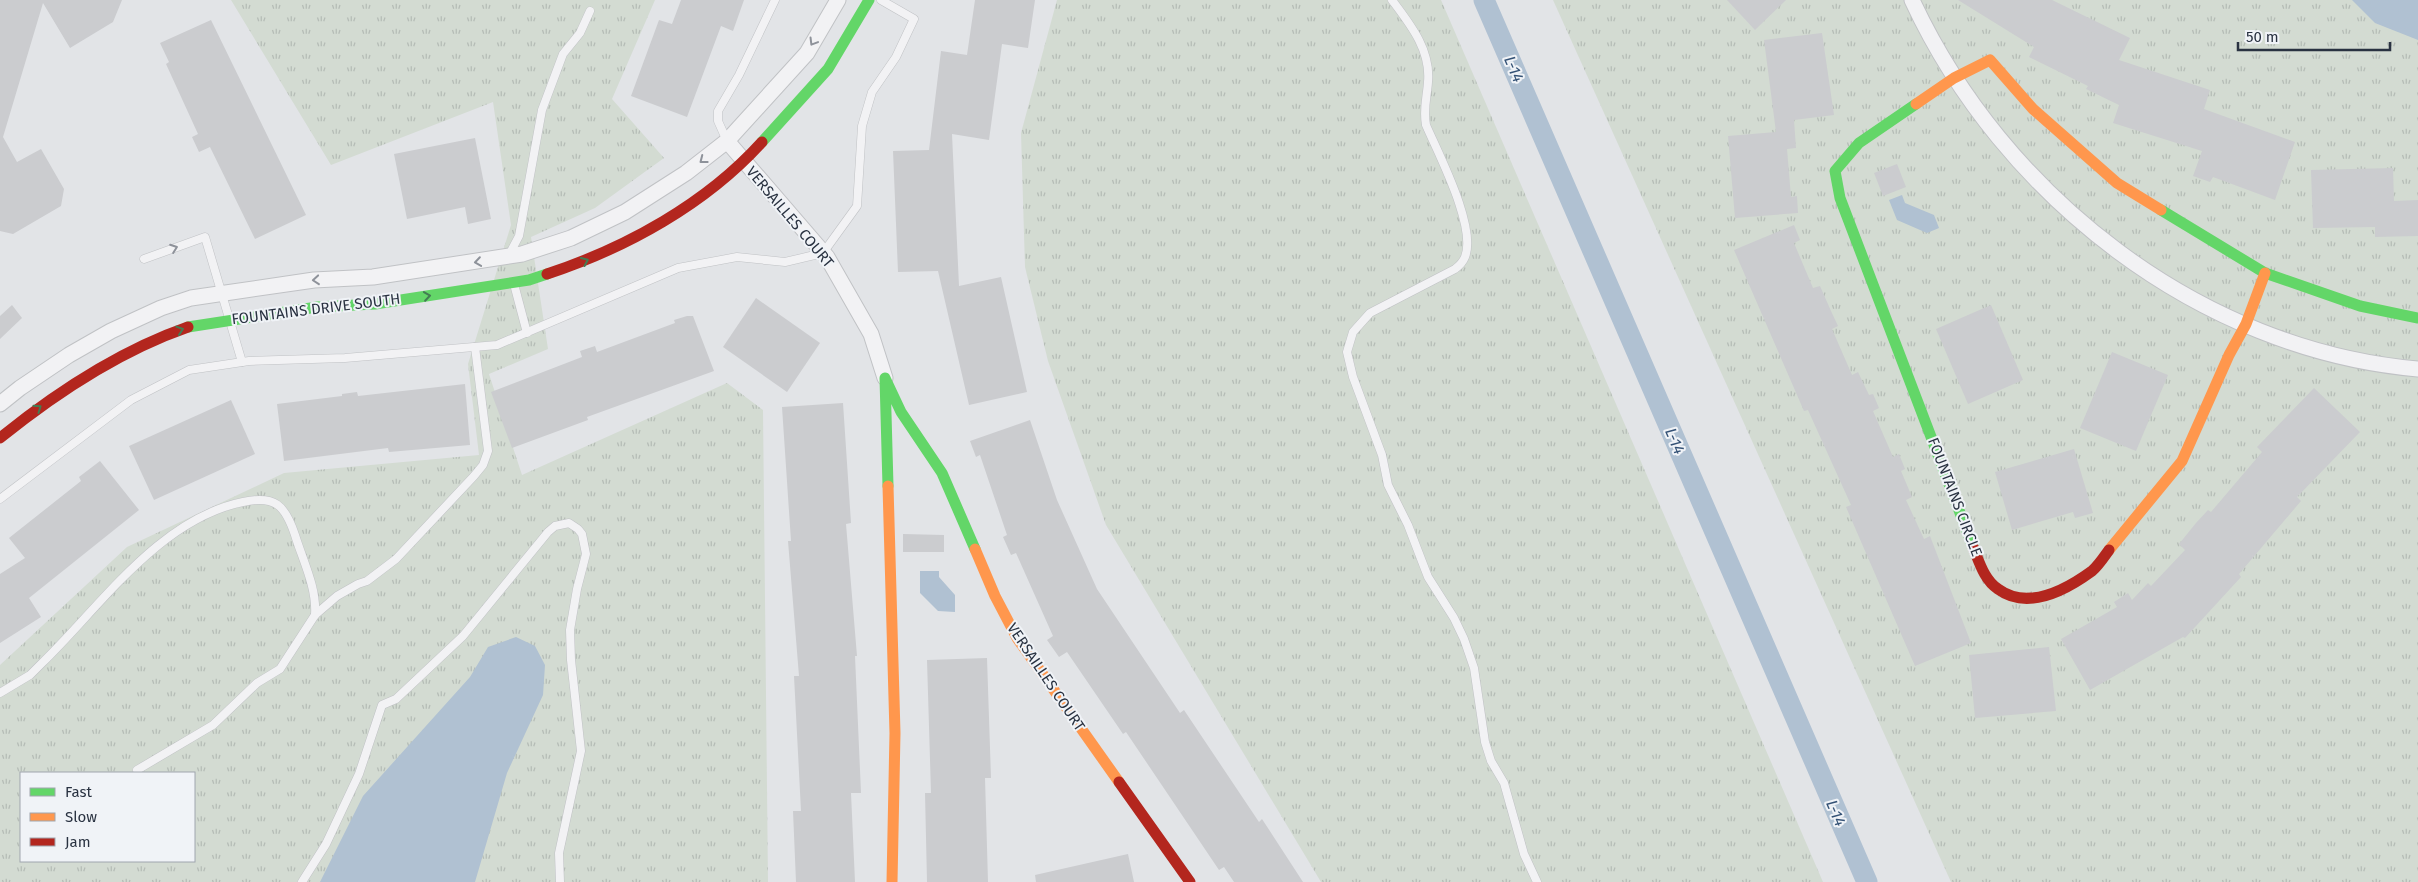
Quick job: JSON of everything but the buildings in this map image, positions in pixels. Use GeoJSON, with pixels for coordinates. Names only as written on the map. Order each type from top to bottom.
{"type":"FeatureCollection","features":[{"type":"Feature","properties":{"kind":"street","name":"FOUNTAINS DRIVE SOUTH"},"geometry":{"type":"LineString","coordinates":[[0,404],[69,355],[161,308],[191,298],[314,280],[373,277],[508,257],[571,238],[625,212],[686,173],[727,141],[807,53],[838,0]]}},
{"type":"Feature","properties":{"kind":"street","name":"FOUNTAINS DRIVE SOUTH"},"geometry":{"type":"LineString","coordinates":[[0,438],[36,409],[83,378],[171,333],[197,324],[316,306],[375,304],[514,283],[581,263],[638,236],[702,195],[744,162],[828,69],[869,0]]}},
{"type":"Feature","properties":{"kind":"street"},"geometry":{"type":"LineString","coordinates":[[1912,0],[1926,30],[1954,78],[1990,129],[2061,205],[2110,245],[2161,280],[2216,311],[2246,324],[2307,346],[2361,361],[2418,369]]}},
{"type":"Feature","properties":{"kind":"street"},"geometry":{"type":"LineString","coordinates":[[1954,78],[1990,60],[2033,109],[2117,183],[2265,273],[2360,306],[2418,318]]}},
{"type":"Feature","properties":{"kind":"street","name":"FOUNTAINS CIRCLE"},"geometry":{"type":"LineString","coordinates":[[1954,78],[1859,143],[1835,171],[1840,198],[1982,570],[1997,589],[2022,600],[2048,596],[2093,570],[2182,461],[2229,355],[2246,324]]}},
{"type":"Feature","properties":{"kind":"street","name":"VERSAILLES COURT"},"geometry":{"type":"LineString","coordinates":[[727,141],[823,253],[847,289],[871,334],[885,378],[901,412],[942,473],[995,596],[1017,638],[1190,882]]}},
{"type":"Feature","properties":{"kind":"street"},"geometry":{"type":"LineString","coordinates":[[508,257],[514,283]]}},
{"type":"Feature","properties":{"kind":"street"},"geometry":{"type":"LineString","coordinates":[[2246,324],[2265,273]]}},
{"type":"Feature","properties":{"kind":"street","name":"VERSAILLES COURT"},"geometry":{"type":"LineString","coordinates":[[885,378],[889,557],[895,685],[892,882]]}},
{"type":"Feature","properties":{"kind":"lane"},"geometry":{"type":"LineString","coordinates":[[727,141],[718,121],[718,111],[739,75],[775,0]]}},
{"type":"Feature","properties":{"kind":"lane"},"geometry":{"type":"LineString","coordinates":[[0,499],[131,400],[189,370],[242,362],[345,358],[497,345],[678,268],[737,257],[785,262],[823,253],[857,206],[862,126],[872,92],[896,57],[914,19],[881,0]]}},
{"type":"Feature","properties":{"kind":"lane"},"geometry":{"type":"LineString","coordinates":[[1392,0],[1410,25],[1424,51],[1428,82],[1424,112],[1426,125],[1454,188],[1467,248],[1465,257],[1455,269],[1370,313],[1353,332],[1347,352],[1353,377],[1382,455],[1388,485],[1408,525],[1428,577],[1464,639],[1474,668],[1485,742],[1491,762],[1504,783],[1524,854],[1538,882]]}},
{"type":"Feature","properties":{"kind":"lane"},"geometry":{"type":"LineString","coordinates":[[508,257],[519,236],[542,110],[563,54],[580,33],[590,11]]}},
{"type":"Feature","properties":{"kind":"lane"},"geometry":{"type":"LineString","coordinates":[[144,259],[205,237],[242,362]]}},
{"type":"Feature","properties":{"kind":"lane"},"geometry":{"type":"LineString","coordinates":[[514,283],[527,333]]}},
{"type":"Feature","properties":{"kind":"lane"},"geometry":{"type":"LineString","coordinates":[[137,770],[213,725],[257,683],[280,669],[315,615],[337,596],[367,581],[396,558],[482,465],[488,451],[488,441],[476,347]]}},
{"type":"Feature","properties":{"kind":"lane"},"geometry":{"type":"LineString","coordinates":[[0,692],[30,675],[152,550],[201,516],[230,504],[261,500],[270,501],[282,507],[290,522],[310,583],[316,603],[315,615]]}},
{"type":"Feature","properties":{"kind":"lane"},"geometry":{"type":"LineString","coordinates":[[302,882],[326,844],[359,774],[382,706],[396,699],[463,636],[514,571],[555,526],[568,523],[578,528],[582,534],[586,554],[577,588],[570,630],[571,660],[581,751],[559,854],[560,882]]}},
{"type":"Feature","properties":{"kind":"green space"},"geometry":{"type":"Polygon","coordinates":[[[231,0],[655,0],[612,99],[664,158],[595,208],[531,237],[548,349],[489,374],[522,475],[727,383],[763,410],[768,882],[0,882],[0,665],[127,547],[284,473],[479,455],[468,364],[511,225],[493,102],[331,165],[231,0]]]}},
{"type":"Feature","properties":{"kind":"green space"},"geometry":{"type":"Polygon","coordinates":[[[1057,0],[1441,0],[1823,882],[1321,882],[1106,525],[1048,361],[1025,267],[1021,133],[1057,0]]]}},
{"type":"Feature","properties":{"kind":"green space"},"geometry":{"type":"Polygon","coordinates":[[[1553,0],[2418,0],[2418,882],[1951,882],[1553,0]]]}},
{"type":"Feature","properties":{"kind":"water"},"geometry":{"type":"Polygon","coordinates":[[[2352,0],[2418,0],[2418,40],[2375,23],[2352,0]]]}},
{"type":"Feature","properties":{"kind":"water"},"geometry":{"type":"Polygon","coordinates":[[[1902,195],[1905,203],[1934,215],[1939,228],[1927,233],[1897,220],[1889,200],[1902,195]]]}},
{"type":"Feature","properties":{"kind":"water"},"geometry":{"type":"Polygon","coordinates":[[[920,571],[939,571],[939,577],[955,595],[955,612],[938,611],[920,593],[920,571]]]}},
{"type":"Feature","properties":{"kind":"water"},"geometry":{"type":"Polygon","coordinates":[[[516,637],[535,646],[545,665],[543,695],[507,773],[475,882],[320,882],[363,796],[470,677],[488,647],[516,637]]]}},
{"type":"Feature","properties":{"kind":"waterway","name":"L-14"},"geometry":{"type":"LineString","coordinates":[[1484,0],[1867,882]]}},
{"type":"Feature","properties":{"kind":"traffic: fast"},"geometry":{"type":"LineString","coordinates":[[762,142],[828,69],[869,0]]}},
{"type":"Feature","properties":{"kind":"traffic: fast"},"geometry":{"type":"LineString","coordinates":[[1916,104],[1859,143],[1835,171],[1840,198],[1973,547]]}},
{"type":"Feature","properties":{"kind":"traffic: fast"},"geometry":{"type":"LineString","coordinates":[[2161,210],[2265,273],[2360,306],[2418,318]]}},
{"type":"Feature","properties":{"kind":"traffic: fast"},"geometry":{"type":"LineString","coordinates":[[188,327],[317,307],[375,304],[529,280],[547,274]]}},
{"type":"Feature","properties":{"kind":"traffic: fast"},"geometry":{"type":"LineString","coordinates":[[888,486],[885,378],[901,412],[942,473],[975,549]]}},
{"type":"Feature","properties":{"kind":"traffic: slow"},"geometry":{"type":"LineString","coordinates":[[1916,104],[1954,78],[1990,60],[2033,109],[2117,183],[2161,210]]}},
{"type":"Feature","properties":{"kind":"traffic: slow"},"geometry":{"type":"LineString","coordinates":[[2109,550],[2182,461],[2229,355],[2246,324],[2265,273]]}},
{"type":"Feature","properties":{"kind":"traffic: slow"},"geometry":{"type":"LineString","coordinates":[[888,486],[895,733],[892,882]]}},
{"type":"Feature","properties":{"kind":"traffic: slow"},"geometry":{"type":"LineString","coordinates":[[975,549],[995,596],[1017,638],[1119,782]]}},
{"type":"Feature","properties":{"kind":"traffic: jam"},"geometry":{"type":"LineString","coordinates":[[547,274],[606,251],[663,222],[716,185],[762,142]]}},
{"type":"Feature","properties":{"kind":"traffic: jam"},"geometry":{"type":"LineString","coordinates":[[0,438],[66,389],[90,374],[138,348],[188,327]]}},
{"type":"Feature","properties":{"kind":"traffic: jam"},"geometry":{"type":"LineString","coordinates":[[1973,547],[1982,570],[1989,581],[1998,589],[2022,598],[2046,595],[2071,585],[2092,571],[2109,550]]}},
{"type":"Feature","properties":{"kind":"traffic: jam"},"geometry":{"type":"LineString","coordinates":[[1119,782],[1190,882]]}}]}
